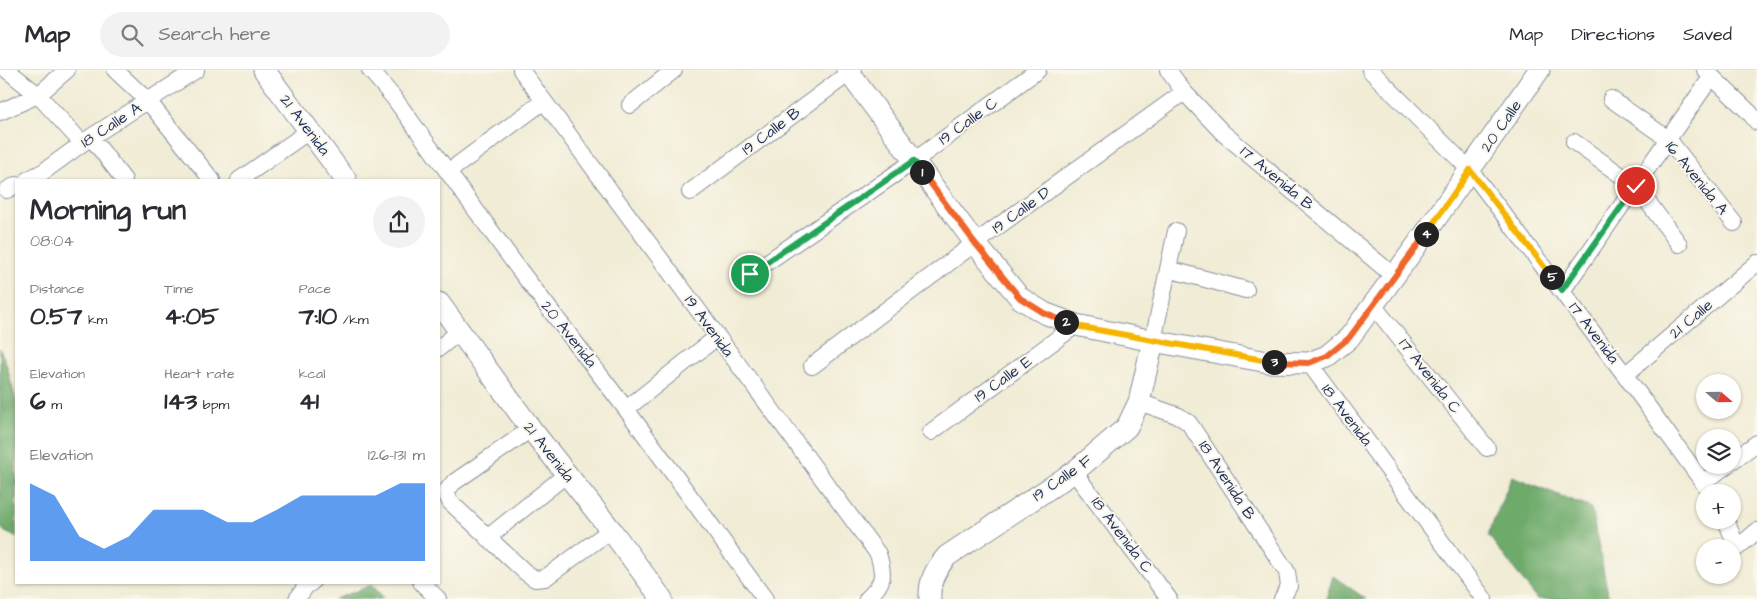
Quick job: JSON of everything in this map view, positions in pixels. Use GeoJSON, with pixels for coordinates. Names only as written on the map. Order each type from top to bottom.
{"type":"FeatureCollection","features":[{"type":"Feature","properties":{"kind":"street"},"geometry":{"type":"LineString","coordinates":[[8,70],[87,140],[123,179]]}},
{"type":"Feature","properties":{"kind":"street"},"geometry":{"type":"LineString","coordinates":[[0,112],[38,95],[67,70]]}},
{"type":"Feature","properties":{"kind":"street"},"geometry":{"type":"LineString","coordinates":[[115,70],[148,101],[211,179]]}},
{"type":"Feature","properties":{"kind":"street","name":"18 Calle A"},"geometry":{"type":"LineString","coordinates":[[29,179],[43,172],[87,140],[196,70]]}},
{"type":"Feature","properties":{"kind":"street","name":"21 Avenida"},"geometry":{"type":"LineString","coordinates":[[264,70],[345,179]]}},
{"type":"Feature","properties":{"kind":"street","name":"20 Avenida"},"geometry":{"type":"LineString","coordinates":[[370,70],[394,98],[518,268],[626,409],[765,599]]}},
{"type":"Feature","properties":{"kind":"street","name":"19 Avenida"},"geometry":{"type":"LineString","coordinates":[[521,70],[878,554],[883,576],[880,586],[867,599]]}},
{"type":"Feature","properties":{"kind":"street"},"geometry":{"type":"LineString","coordinates":[[630,105],[674,70]]}},
{"type":"Feature","properties":{"kind":"street","name":"19 Calle C"},"geometry":{"type":"LineString","coordinates":[[750,274],[914,161],[1038,70]]}},
{"type":"Feature","properties":{"kind":"street","name":"17 Avenida B"},"geometry":{"type":"LineString","coordinates":[[1168,70],[1184,92],[1223,133],[1395,277]]}},
{"type":"Feature","properties":{"kind":"street","name":"17 Avenida"},"geometry":{"type":"LineString","coordinates":[[1370,70],[1470,170],[1625,374],[1705,484]]}},
{"type":"Feature","properties":{"kind":"street","name":"20 Calle"},"geometry":{"type":"LineString","coordinates":[[1309,363],[1327,356],[1349,338],[1395,277],[1538,70]]}},
{"type":"Feature","properties":{"kind":"street"},"geometry":{"type":"LineString","coordinates":[[850,71],[975,243],[1020,298],[1044,313],[1076,326],[1268,362],[1309,363]]}},
{"type":"Feature","properties":{"kind":"street","name":"19 Calle B"},"geometry":{"type":"LineString","coordinates":[[690,192],[850,71]]}},
{"type":"Feature","properties":{"kind":"street"},"geometry":{"type":"LineString","coordinates":[[1562,290],[1668,139],[1709,73],[1750,112],[1757,122]]}},
{"type":"Feature","properties":{"kind":"street","name":"19 Calle D"},"geometry":{"type":"LineString","coordinates":[[812,366],[975,243],[1184,92]]}},
{"type":"Feature","properties":{"kind":"street","name":"16 Avenida A"},"geometry":{"type":"LineString","coordinates":[[1611,98],[1668,139],[1734,223]]}},
{"type":"Feature","properties":{"kind":"street"},"geometry":{"type":"LineString","coordinates":[[448,172],[544,101]]}},
{"type":"Feature","properties":{"kind":"street"},"geometry":{"type":"LineString","coordinates":[[240,179],[309,131]]}},
{"type":"Feature","properties":{"kind":"street"},"geometry":{"type":"LineString","coordinates":[[1574,142],[1636,186],[1680,244]]}},
{"type":"Feature","properties":{"kind":"street"},"geometry":{"type":"LineString","coordinates":[[1153,341],[1176,231]]}},
{"type":"Feature","properties":{"kind":"street","name":"21 Calle"},"geometry":{"type":"LineString","coordinates":[[1625,374],[1757,263]]}},
{"type":"Feature","properties":{"kind":"street"},"geometry":{"type":"LineString","coordinates":[[1168,269],[1246,290]]}},
{"type":"Feature","properties":{"kind":"street","name":"21 Avenida"},"geometry":{"type":"LineString","coordinates":[[440,303],[531,429],[611,530],[662,599]]}},
{"type":"Feature","properties":{"kind":"street","name":"17 Avenida C"},"geometry":{"type":"LineString","coordinates":[[1373,305],[1487,448]]}},
{"type":"Feature","properties":{"kind":"street","name":"19 Calle E"},"geometry":{"type":"LineString","coordinates":[[930,432],[1076,326]]}},
{"type":"Feature","properties":{"kind":"street"},"geometry":{"type":"LineString","coordinates":[[440,347],[460,331]]}},
{"type":"Feature","properties":{"kind":"street"},"geometry":{"type":"LineString","coordinates":[[626,409],[717,337]]}},
{"type":"Feature","properties":{"kind":"street","name":"19 Calle F"},"geometry":{"type":"LineString","coordinates":[[930,592],[937,567],[946,556],[1074,472],[1127,427],[1138,402],[1153,341]]}},
{"type":"Feature","properties":{"kind":"street","name":"18 Avenida"},"geometry":{"type":"LineString","coordinates":[[1309,363],[1484,599]]}},
{"type":"Feature","properties":{"kind":"street","name":"18 Avenida B"},"geometry":{"type":"LineString","coordinates":[[1138,402],[1179,416],[1189,423],[1287,572],[1285,592]]}},
{"type":"Feature","properties":{"kind":"street"},"geometry":{"type":"LineString","coordinates":[[531,429],[453,483],[446,492],[450,502],[487,538],[535,579],[545,578],[611,530]]}},
{"type":"Feature","properties":{"kind":"street"},"geometry":{"type":"LineString","coordinates":[[1741,455],[1757,443]]}},
{"type":"Feature","properties":{"kind":"street","name":"18 Avenida C"},"geometry":{"type":"LineString","coordinates":[[1074,472],[1169,599]]}},
{"type":"Feature","properties":{"kind":"street"},"geometry":{"type":"LineString","coordinates":[[487,538],[567,474]]}},
{"type":"Feature","properties":{"kind":"street"},"geometry":{"type":"LineString","coordinates":[[1710,484],[1719,474]]}},
{"type":"Feature","properties":{"kind":"street"},"geometry":{"type":"LineString","coordinates":[[1730,529],[1737,548],[1757,532]]}},
{"type":"Feature","properties":{"kind":"street"},"geometry":{"type":"LineString","coordinates":[[297,599],[309,584]]}},
{"type":"Feature","properties":{"kind":"street"},"geometry":{"type":"LineString","coordinates":[[422,584],[438,599]]}},
{"type":"Feature","properties":{"kind":"green space"},"geometry":{"type":"Polygon","coordinates":[[[0,349],[6,363],[15,397],[15,537],[5,532],[0,527],[0,349]]]}},
{"type":"Feature","properties":{"kind":"green space"},"geometry":{"type":"Polygon","coordinates":[[[1512,476],[1591,508],[1609,599],[1537,599],[1488,535],[1512,476]]]}},
{"type":"Feature","properties":{"kind":"green space"},"geometry":{"type":"Polygon","coordinates":[[[1333,576],[1366,599],[1326,599],[1333,576]]]}},
{"type":"Feature","properties":{"kind":"green space"},"geometry":{"type":"Polygon","coordinates":[[[372,585],[383,597],[380,599],[335,599],[372,585]]]}},
{"type":"Feature","properties":{"kind":"route"},"geometry":{"type":"LineString","coordinates":[[750,274],[914,161],[975,243],[1020,298],[1044,313],[1076,326],[1153,341],[1268,362],[1309,363],[1327,356],[1349,338],[1395,277],[1470,170],[1562,290],[1636,186]]}}]}
